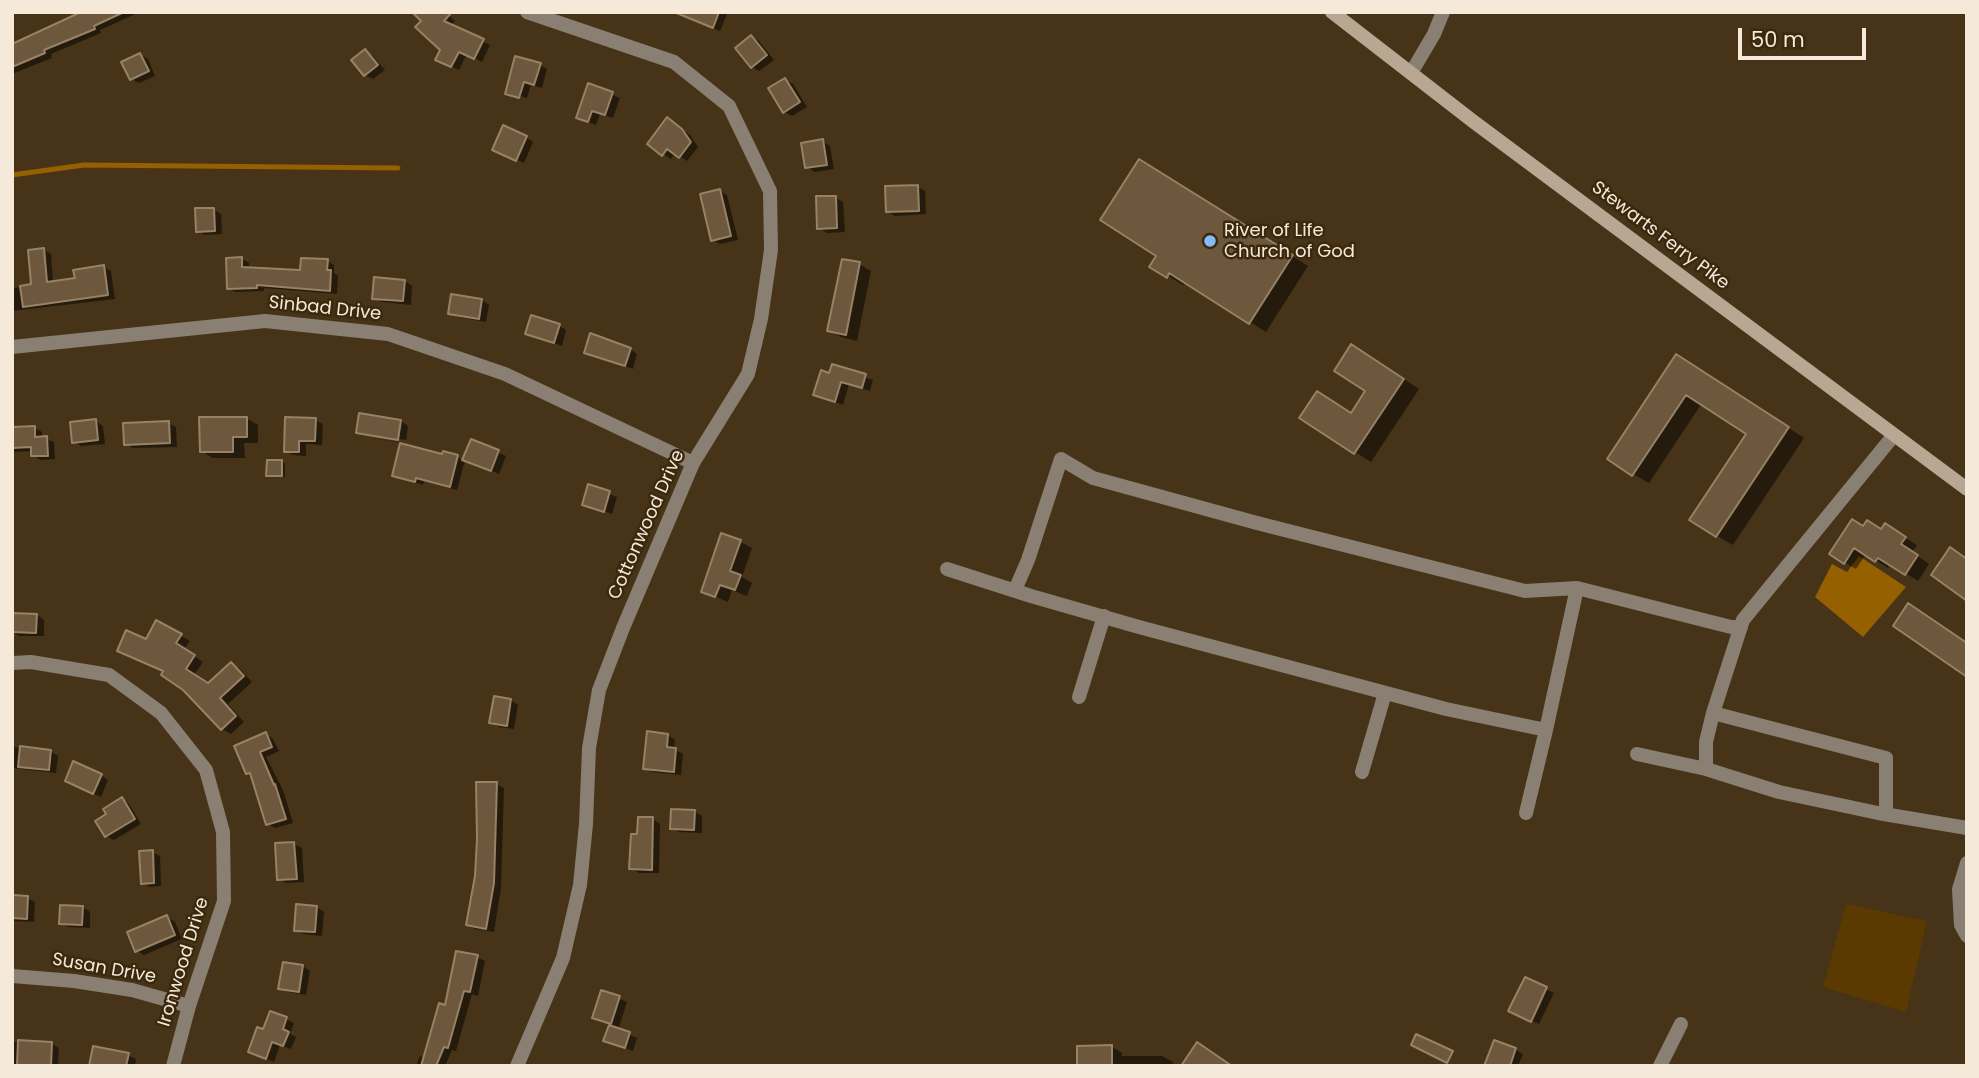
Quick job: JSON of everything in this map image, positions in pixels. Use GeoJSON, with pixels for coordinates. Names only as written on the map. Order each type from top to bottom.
{"type":"FeatureCollection","features":[{"type":"Feature","properties":{"kind":"main road","name":"Stewarts Ferry Pike"},"geometry":{"type":"LineString","coordinates":[[1332,12],[1967,489]]}},
{"type":"Feature","properties":{"kind":"street","name":"Cottonwood Drive"},"geometry":{"type":"LineString","coordinates":[[517,1066],[563,958],[580,885],[589,748],[599,690],[694,463],[748,373],[761,318],[771,250],[770,191],[729,106],[674,62],[527,12]]}},
{"type":"Feature","properties":{"kind":"street"},"geometry":{"type":"LineString","coordinates":[[1411,73],[1434,34],[1443,12]]}},
{"type":"Feature","properties":{"kind":"street","name":"Sinbad Drive"},"geometry":{"type":"LineString","coordinates":[[12,347],[265,321],[388,334],[505,374],[694,463]]}},
{"type":"Feature","properties":{"kind":"street"},"geometry":{"type":"LineString","coordinates":[[1706,769],[1706,743],[1713,713],[1743,620],[1844,495],[1870,468],[1894,435]]}},
{"type":"Feature","properties":{"kind":"street"},"geometry":{"type":"LineString","coordinates":[[1015,590],[1028,560],[1061,459],[1093,478],[1525,591],[1577,588],[1731,627],[1741,627]]}},
{"type":"Feature","properties":{"kind":"street"},"geometry":{"type":"LineString","coordinates":[[947,569],[1104,616],[1385,693],[1546,730]]}},
{"type":"Feature","properties":{"kind":"street"},"geometry":{"type":"LineString","coordinates":[[1526,813],[1577,588]]}},
{"type":"Feature","properties":{"kind":"street"},"geometry":{"type":"LineString","coordinates":[[1079,697],[1104,616]]}},
{"type":"Feature","properties":{"kind":"street","name":"Ironwood Drive"},"geometry":{"type":"LineString","coordinates":[[12,663],[31,662],[110,676],[161,712],[206,770],[223,832],[224,901],[188,1006],[173,1066]]}},
{"type":"Feature","properties":{"kind":"street"},"geometry":{"type":"LineString","coordinates":[[1363,772],[1385,693]]}},
{"type":"Feature","properties":{"kind":"street"},"geometry":{"type":"LineString","coordinates":[[1713,713],[1886,758],[1886,814]]}},
{"type":"Feature","properties":{"kind":"street"},"geometry":{"type":"LineString","coordinates":[[1637,754],[1706,769],[1779,792],[1967,828]]}},
{"type":"Feature","properties":{"kind":"street"},"geometry":{"type":"LineString","coordinates":[[1967,863],[1959,889],[1961,925],[1967,936]]}},
{"type":"Feature","properties":{"kind":"street","name":"Susan Drive"},"geometry":{"type":"LineString","coordinates":[[12,976],[74,981],[132,990],[188,1006]]}},
{"type":"Feature","properties":{"kind":"street"},"geometry":{"type":"LineString","coordinates":[[1660,1066],[1681,1024]]}},
{"type":"Feature","properties":{"kind":"shaded area"},"geometry":{"type":"Polygon","coordinates":[[[1859,556],[1906,587],[1863,637],[1815,597],[1832,564],[1847,572],[1859,556]]]}},
{"type":"Feature","properties":{"kind":"shaded area"},"geometry":{"type":"Polygon","coordinates":[[[1846,904],[1927,921],[1906,1012],[1823,987],[1846,904]]]}},
{"type":"Feature","properties":{"kind":"building"},"geometry":{"type":"Polygon","coordinates":[[[81,12],[124,12],[94,26],[95,29],[44,50],[45,53],[12,67],[12,44],[81,12]]]}},
{"type":"Feature","properties":{"kind":"building"},"geometry":{"type":"Polygon","coordinates":[[[412,12],[452,12],[444,21],[484,39],[474,59],[459,52],[451,67],[435,60],[440,50],[415,27],[421,21],[412,12]]]}},
{"type":"Feature","properties":{"kind":"building"},"geometry":{"type":"Polygon","coordinates":[[[674,12],[719,12],[713,28],[674,12]]]}},
{"type":"Feature","properties":{"kind":"building"},"geometry":{"type":"Polygon","coordinates":[[[751,35],[767,55],[751,68],[735,48],[751,35]]]}},
{"type":"Feature","properties":{"kind":"building"},"geometry":{"type":"Polygon","coordinates":[[[365,49],[378,65],[364,76],[351,60],[365,49]]]}},
{"type":"Feature","properties":{"kind":"building"},"geometry":{"type":"Polygon","coordinates":[[[140,53],[149,71],[130,80],[121,62],[140,53]]]}},
{"type":"Feature","properties":{"kind":"building"},"geometry":{"type":"Polygon","coordinates":[[[515,56],[541,63],[534,85],[524,82],[519,98],[505,94],[515,56]]]}},
{"type":"Feature","properties":{"kind":"building"},"geometry":{"type":"Polygon","coordinates":[[[785,78],[800,102],[783,113],[768,88],[785,78]]]}},
{"type":"Feature","properties":{"kind":"building"},"geometry":{"type":"Polygon","coordinates":[[[588,83],[613,92],[605,115],[592,111],[588,122],[576,118],[588,83]]]}},
{"type":"Feature","properties":{"kind":"building"},"geometry":{"type":"Polygon","coordinates":[[[667,117],[682,129],[691,142],[679,158],[667,149],[662,156],[647,144],[667,117]]]}},
{"type":"Feature","properties":{"kind":"building"},"geometry":{"type":"Polygon","coordinates":[[[503,125],[527,136],[516,161],[492,150],[503,125]]]}},
{"type":"Feature","properties":{"kind":"building"},"geometry":{"type":"Polygon","coordinates":[[[823,139],[827,165],[805,168],[801,143],[823,139]]]}},
{"type":"Feature","properties":{"kind":"building","name":"River of Life Church of God"},"geometry":{"type":"Polygon","coordinates":[[[1139,159],[1293,255],[1249,324],[1169,273],[1167,278],[1149,267],[1156,256],[1100,220],[1139,159]]]}},
{"type":"Feature","properties":{"kind":"building"},"geometry":{"type":"Polygon","coordinates":[[[918,185],[919,211],[886,212],[885,186],[918,185]]]}},
{"type":"Feature","properties":{"kind":"building"},"geometry":{"type":"Polygon","coordinates":[[[720,189],[731,236],[711,241],[700,194],[720,189]]]}},
{"type":"Feature","properties":{"kind":"building"},"geometry":{"type":"Polygon","coordinates":[[[816,196],[836,196],[837,228],[817,229],[816,196]]]}},
{"type":"Feature","properties":{"kind":"building"},"geometry":{"type":"Polygon","coordinates":[[[195,208],[214,208],[215,231],[196,232],[195,208]]]}},
{"type":"Feature","properties":{"kind":"building"},"geometry":{"type":"Polygon","coordinates":[[[44,248],[47,282],[75,278],[73,270],[104,265],[108,295],[23,307],[20,286],[31,284],[28,250],[44,248]]]}},
{"type":"Feature","properties":{"kind":"building"},"geometry":{"type":"Polygon","coordinates":[[[242,257],[242,267],[300,270],[301,258],[328,259],[327,270],[331,270],[330,291],[257,285],[257,288],[227,289],[226,258],[242,257]]]}},
{"type":"Feature","properties":{"kind":"building"},"geometry":{"type":"Polygon","coordinates":[[[842,259],[860,262],[846,335],[827,331],[842,259]]]}},
{"type":"Feature","properties":{"kind":"building"},"geometry":{"type":"Polygon","coordinates":[[[374,277],[405,280],[403,301],[372,299],[374,277]]]}},
{"type":"Feature","properties":{"kind":"building"},"geometry":{"type":"Polygon","coordinates":[[[451,294],[482,299],[479,319],[448,314],[451,294]]]}},
{"type":"Feature","properties":{"kind":"building"},"geometry":{"type":"Polygon","coordinates":[[[531,315],[560,324],[554,343],[525,334],[531,315]]]}},
{"type":"Feature","properties":{"kind":"building"},"geometry":{"type":"Polygon","coordinates":[[[590,333],[631,348],[625,366],[584,353],[590,333]]]}},
{"type":"Feature","properties":{"kind":"building"},"geometry":{"type":"Polygon","coordinates":[[[1351,344],[1404,379],[1354,454],[1299,418],[1317,391],[1351,413],[1365,391],[1334,371],[1351,344]]]}},
{"type":"Feature","properties":{"kind":"building"},"geometry":{"type":"Polygon","coordinates":[[[1676,354],[1789,427],[1716,537],[1689,520],[1746,434],[1686,395],[1632,476],[1607,459],[1676,354]]]}},
{"type":"Feature","properties":{"kind":"building"},"geometry":{"type":"Polygon","coordinates":[[[832,364],[866,374],[862,388],[841,382],[835,402],[813,395],[821,370],[829,373],[832,364]]]}},
{"type":"Feature","properties":{"kind":"building"},"geometry":{"type":"Polygon","coordinates":[[[359,413],[401,420],[398,440],[356,433],[359,413]]]}},
{"type":"Feature","properties":{"kind":"building"},"geometry":{"type":"Polygon","coordinates":[[[199,417],[247,417],[247,437],[233,437],[233,452],[200,452],[199,417]]]}},
{"type":"Feature","properties":{"kind":"building"},"geometry":{"type":"Polygon","coordinates":[[[285,417],[316,418],[315,441],[299,441],[299,452],[284,452],[285,417]]]}},
{"type":"Feature","properties":{"kind":"building"},"geometry":{"type":"Polygon","coordinates":[[[96,419],[98,440],[72,443],[70,422],[96,419]]]}},
{"type":"Feature","properties":{"kind":"building"},"geometry":{"type":"Polygon","coordinates":[[[169,421],[170,443],[124,445],[123,423],[169,421]]]}},
{"type":"Feature","properties":{"kind":"building"},"geometry":{"type":"Polygon","coordinates":[[[35,426],[35,437],[47,436],[48,456],[31,456],[31,447],[12,448],[12,427],[35,426]]]}},
{"type":"Feature","properties":{"kind":"building"},"geometry":{"type":"Polygon","coordinates":[[[471,439],[499,450],[491,471],[462,460],[471,439]]]}},
{"type":"Feature","properties":{"kind":"building"},"geometry":{"type":"Polygon","coordinates":[[[400,443],[442,454],[443,451],[458,455],[450,487],[416,478],[415,482],[392,476],[400,443]]]}},
{"type":"Feature","properties":{"kind":"building"},"geometry":{"type":"Polygon","coordinates":[[[267,460],[282,460],[282,476],[266,476],[267,460]]]}},
{"type":"Feature","properties":{"kind":"building"},"geometry":{"type":"Polygon","coordinates":[[[588,484],[610,491],[604,512],[582,505],[588,484]]]}},
{"type":"Feature","properties":{"kind":"building"},"geometry":{"type":"Polygon","coordinates":[[[1852,519],[1863,526],[1867,520],[1881,529],[1885,523],[1906,537],[1901,544],[1918,555],[1905,575],[1878,558],[1875,562],[1854,548],[1844,564],[1829,554],[1852,519]]]}},
{"type":"Feature","properties":{"kind":"building"},"geometry":{"type":"Polygon","coordinates":[[[721,533],[741,540],[730,571],[741,575],[735,590],[720,585],[715,597],[701,592],[721,533]]]}},
{"type":"Feature","properties":{"kind":"building"},"geometry":{"type":"Polygon","coordinates":[[[1950,547],[1967,559],[1967,601],[1931,575],[1950,547]]]}},
{"type":"Feature","properties":{"kind":"building"},"geometry":{"type":"Polygon","coordinates":[[[1908,603],[1967,643],[1967,677],[1893,626],[1908,603]]]}},
{"type":"Feature","properties":{"kind":"building"},"geometry":{"type":"Polygon","coordinates":[[[12,613],[37,614],[36,633],[12,632],[12,613]]]}},
{"type":"Feature","properties":{"kind":"building"},"geometry":{"type":"Polygon","coordinates":[[[156,620],[182,634],[176,643],[195,655],[186,669],[208,683],[231,662],[244,676],[220,698],[236,716],[221,730],[183,690],[161,675],[163,671],[117,651],[126,630],[146,639],[156,620]]]}},
{"type":"Feature","properties":{"kind":"building"},"geometry":{"type":"Polygon","coordinates":[[[494,696],[511,699],[507,726],[489,723],[494,696]]]}},
{"type":"Feature","properties":{"kind":"building"},"geometry":{"type":"Polygon","coordinates":[[[647,731],[668,734],[667,747],[676,748],[674,772],[643,769],[647,731]]]}},
{"type":"Feature","properties":{"kind":"building"},"geometry":{"type":"Polygon","coordinates":[[[266,732],[272,747],[260,752],[275,784],[286,819],[266,825],[250,773],[246,774],[234,746],[266,732]]]}},
{"type":"Feature","properties":{"kind":"building"},"geometry":{"type":"Polygon","coordinates":[[[20,746],[51,750],[49,770],[18,767],[20,746]]]}},
{"type":"Feature","properties":{"kind":"building"},"geometry":{"type":"Polygon","coordinates":[[[73,761],[102,774],[93,794],[65,781],[73,761]]]}},
{"type":"Feature","properties":{"kind":"building"},"geometry":{"type":"Polygon","coordinates":[[[476,782],[497,782],[494,883],[486,929],[466,925],[475,876],[476,782]]]}},
{"type":"Feature","properties":{"kind":"building"},"geometry":{"type":"Polygon","coordinates":[[[122,797],[135,819],[105,837],[95,821],[106,814],[103,809],[122,797]]]}},
{"type":"Feature","properties":{"kind":"building"},"geometry":{"type":"Polygon","coordinates":[[[671,809],[695,810],[694,830],[670,829],[671,809]]]}},
{"type":"Feature","properties":{"kind":"building"},"geometry":{"type":"Polygon","coordinates":[[[638,817],[653,817],[652,870],[629,869],[631,834],[637,834],[638,817]]]}},
{"type":"Feature","properties":{"kind":"building"},"geometry":{"type":"Polygon","coordinates":[[[294,842],[297,879],[277,880],[275,843],[294,842]]]}},
{"type":"Feature","properties":{"kind":"building"},"geometry":{"type":"Polygon","coordinates":[[[153,850],[154,883],[141,884],[139,851],[153,850]]]}},
{"type":"Feature","properties":{"kind":"building"},"geometry":{"type":"Polygon","coordinates":[[[12,895],[28,896],[27,919],[12,918],[12,895]]]}},
{"type":"Feature","properties":{"kind":"building"},"geometry":{"type":"Polygon","coordinates":[[[296,904],[317,906],[315,932],[294,931],[296,904]]]}},
{"type":"Feature","properties":{"kind":"building"},"geometry":{"type":"Polygon","coordinates":[[[60,905],[83,906],[82,925],[59,924],[60,905]]]}},
{"type":"Feature","properties":{"kind":"building"},"geometry":{"type":"Polygon","coordinates":[[[167,915],[175,935],[135,952],[127,932],[167,915]]]}},
{"type":"Feature","properties":{"kind":"building"},"geometry":{"type":"Polygon","coordinates":[[[456,951],[478,955],[470,992],[464,991],[448,1048],[444,1047],[436,1066],[421,1066],[439,1003],[445,1005],[456,951]]]}},
{"type":"Feature","properties":{"kind":"building"},"geometry":{"type":"Polygon","coordinates":[[[283,962],[303,965],[299,992],[278,989],[283,962]]]}},
{"type":"Feature","properties":{"kind":"building"},"geometry":{"type":"Polygon","coordinates":[[[1525,977],[1547,987],[1531,1022],[1508,1011],[1525,977]]]}},
{"type":"Feature","properties":{"kind":"building"},"geometry":{"type":"Polygon","coordinates":[[[601,990],[620,996],[611,1024],[592,1018],[601,990]]]}},
{"type":"Feature","properties":{"kind":"building"},"geometry":{"type":"Polygon","coordinates":[[[270,1011],[287,1017],[283,1029],[289,1032],[283,1046],[272,1042],[266,1059],[248,1052],[257,1027],[263,1029],[270,1011]]]}},
{"type":"Feature","properties":{"kind":"building"},"geometry":{"type":"Polygon","coordinates":[[[609,1025],[630,1032],[625,1048],[603,1041],[609,1025]]]}},
{"type":"Feature","properties":{"kind":"building"},"geometry":{"type":"Polygon","coordinates":[[[1416,1034],[1453,1051],[1447,1063],[1411,1045],[1416,1034]]]}},
{"type":"Feature","properties":{"kind":"building"},"geometry":{"type":"Polygon","coordinates":[[[18,1040],[52,1042],[51,1066],[17,1066],[18,1040]]]}},
{"type":"Feature","properties":{"kind":"building"},"geometry":{"type":"Polygon","coordinates":[[[1494,1040],[1516,1048],[1510,1066],[1484,1066],[1494,1040]]]}},
{"type":"Feature","properties":{"kind":"building"},"geometry":{"type":"Polygon","coordinates":[[[1197,1042],[1232,1066],[1181,1066],[1197,1042]]]}},
{"type":"Feature","properties":{"kind":"building"},"geometry":{"type":"Polygon","coordinates":[[[1112,1045],[1112,1066],[1077,1066],[1077,1046],[1112,1045]]]}},
{"type":"Feature","properties":{"kind":"building"},"geometry":{"type":"Polygon","coordinates":[[[93,1046],[129,1053],[126,1066],[89,1066],[93,1046]]]}},
{"type":"Feature","properties":{"kind":"waterway"},"geometry":{"type":"LineString","coordinates":[[12,175],[84,165],[398,168]]}},
{"type":"Feature","properties":{"kind":"place","name":"River of Life Church of God"},"geometry":{"type":"Point","coordinates":[1210,241]}}]}
